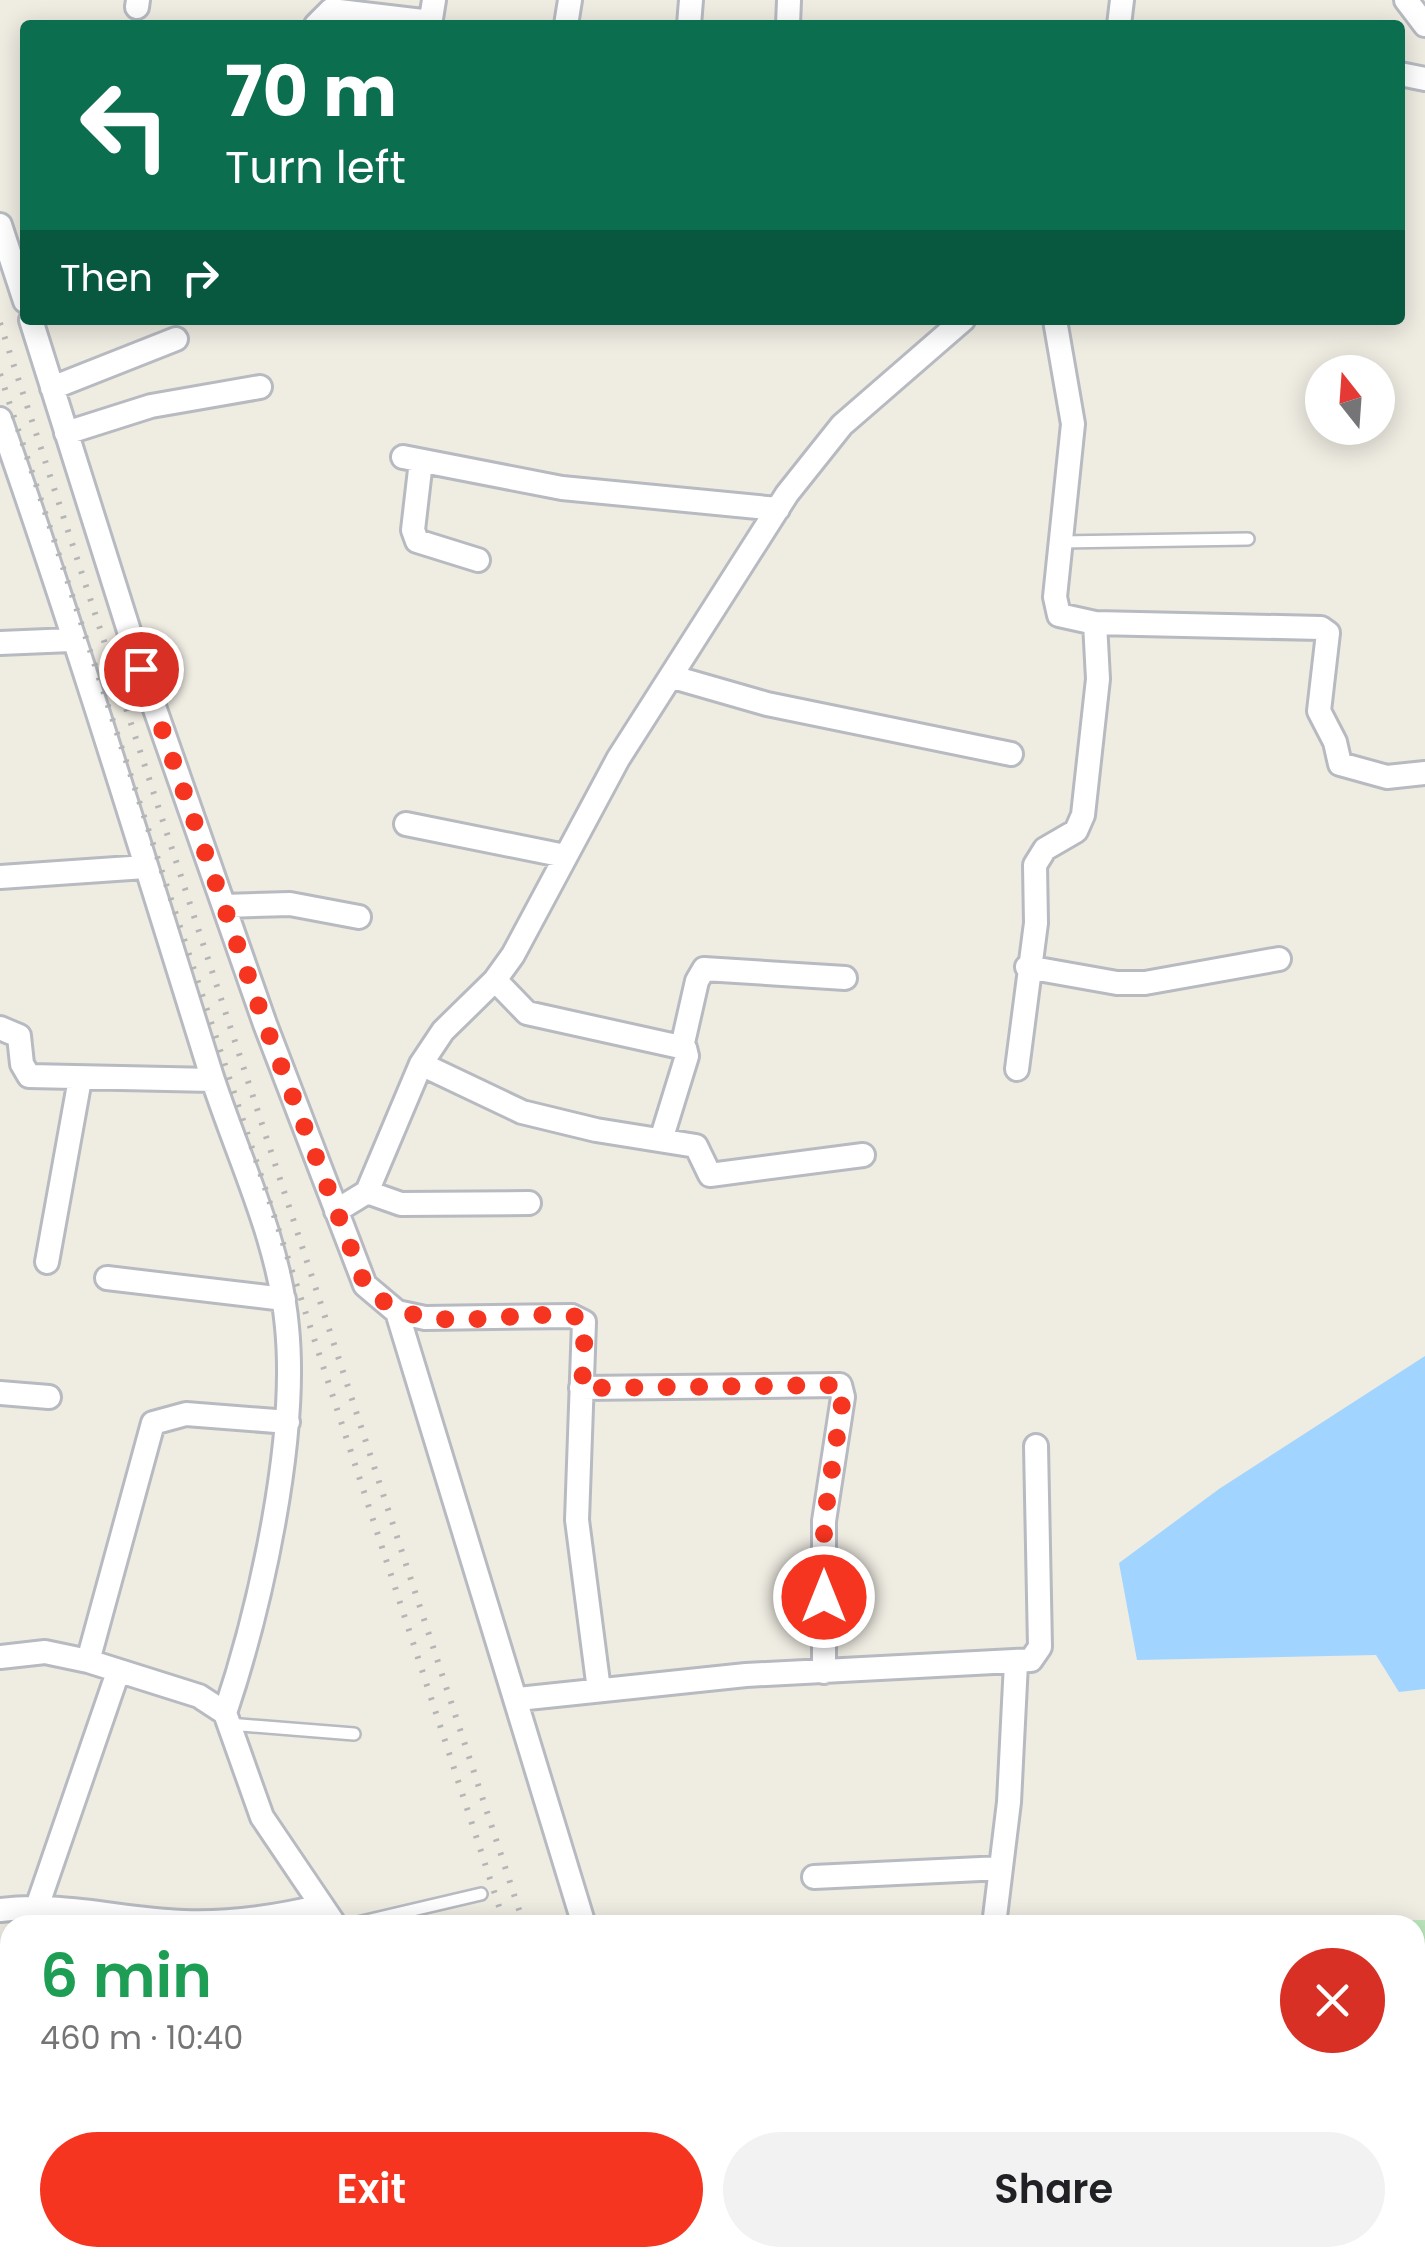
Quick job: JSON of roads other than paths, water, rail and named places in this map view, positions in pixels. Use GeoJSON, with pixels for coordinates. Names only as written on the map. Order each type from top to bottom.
{"type":"FeatureCollection","features":[{"type":"Feature","properties":{"kind":"street"},"geometry":{"type":"LineString","coordinates":[[1406,0],[1425,25]]}},
{"type":"Feature","properties":{"kind":"street"},"geometry":{"type":"LineString","coordinates":[[321,20],[331,10],[432,16]]}},
{"type":"Feature","properties":{"kind":"street"},"geometry":{"type":"LineString","coordinates":[[0,225],[20,286]]}},
{"type":"Feature","properties":{"kind":"street"},"geometry":{"type":"LineString","coordinates":[[33,325],[224,906],[365,1285],[397,1312],[425,1318],[579,1317],[585,1326],[577,1520],[599,1690]]}},
{"type":"Feature","properties":{"kind":"street"},"geometry":{"type":"LineString","coordinates":[[336,1211],[367,1192],[421,1064],[458,1013],[495,980],[618,759],[778,510],[842,424],[956,325]]}},
{"type":"Feature","properties":{"kind":"street"},"geometry":{"type":"LineString","coordinates":[[1056,325],[1073,411],[1056,610],[1064,618],[1095,623],[1322,628],[1328,634],[1330,646],[1318,711],[1335,742],[1340,764],[1387,776],[1425,773]]}},
{"type":"Feature","properties":{"kind":"street"},"geometry":{"type":"LineString","coordinates":[[52,388],[176,339]]}},
{"type":"Feature","properties":{"kind":"street"},"geometry":{"type":"LineString","coordinates":[[66,433],[151,406],[260,387]]}},
{"type":"Feature","properties":{"kind":"street"},"geometry":{"type":"LineString","coordinates":[[0,419],[4,443],[262,1218],[284,1300],[288,1422],[246,1644],[227,1719]]}},
{"type":"Feature","properties":{"kind":"street"},"geometry":{"type":"LineString","coordinates":[[478,560],[416,542],[412,459],[562,488],[778,510]]}},
{"type":"Feature","properties":{"kind":"street"},"geometry":{"type":"LineString","coordinates":[[1017,1068],[1027,967],[1036,924],[1035,865],[1045,849],[1076,831],[1082,823],[1098,679],[1095,623]]}},
{"type":"Feature","properties":{"kind":"street"},"geometry":{"type":"LineString","coordinates":[[0,643],[71,640]]}},
{"type":"Feature","properties":{"kind":"street"},"geometry":{"type":"LineString","coordinates":[[673,678],[768,704],[1011,754]]}},
{"type":"Feature","properties":{"kind":"street"},"geometry":{"type":"LineString","coordinates":[[406,824],[566,856]]}},
{"type":"Feature","properties":{"kind":"street"},"geometry":{"type":"LineString","coordinates":[[0,877],[145,867]]}},
{"type":"Feature","properties":{"kind":"street"},"geometry":{"type":"LineString","coordinates":[[224,906],[290,904],[358,917]]}},
{"type":"Feature","properties":{"kind":"street"},"geometry":{"type":"LineString","coordinates":[[1027,967],[1117,983],[1145,983],[1280,959]]}},
{"type":"Feature","properties":{"kind":"street"},"geometry":{"type":"LineString","coordinates":[[661,1140],[687,1056],[682,1048],[696,981],[704,970],[845,978]]}},
{"type":"Feature","properties":{"kind":"street"},"geometry":{"type":"LineString","coordinates":[[495,980],[527,1013],[682,1048]]}},
{"type":"Feature","properties":{"kind":"street"},"geometry":{"type":"LineString","coordinates":[[0,1028],[19,1036],[22,1064],[29,1076],[213,1080]]}},
{"type":"Feature","properties":{"kind":"street"},"geometry":{"type":"LineString","coordinates":[[421,1064],[522,1112],[698,1147],[710,1175],[863,1155]]}},
{"type":"Feature","properties":{"kind":"street"},"geometry":{"type":"LineString","coordinates":[[46,1262],[80,1079]]}},
{"type":"Feature","properties":{"kind":"street"},"geometry":{"type":"LineString","coordinates":[[367,1192],[401,1204],[529,1204]]}},
{"type":"Feature","properties":{"kind":"street"},"geometry":{"type":"LineString","coordinates":[[108,1278],[284,1300]]}},
{"type":"Feature","properties":{"kind":"street"},"geometry":{"type":"LineString","coordinates":[[397,1312],[581,1915]]}},
{"type":"Feature","properties":{"kind":"street"},"geometry":{"type":"LineString","coordinates":[[582,1388],[840,1385],[843,1397],[824,1521],[824,1672]]}},
{"type":"Feature","properties":{"kind":"street"},"geometry":{"type":"LineString","coordinates":[[0,1393],[48,1397]]}},
{"type":"Feature","properties":{"kind":"street"},"geometry":{"type":"LineString","coordinates":[[88,1661],[153,1423],[186,1414],[288,1422]]}},
{"type":"Feature","properties":{"kind":"street"},"geometry":{"type":"LineString","coordinates":[[518,1699],[824,1672],[1016,1663],[1036,1657],[1040,1647],[1036,1446]]}},
{"type":"Feature","properties":{"kind":"street"},"geometry":{"type":"LineString","coordinates":[[0,1656],[45,1652],[88,1661],[198,1696],[227,1719],[262,1818],[328,1915]]}},
{"type":"Feature","properties":{"kind":"street"},"geometry":{"type":"LineString","coordinates":[[995,1915],[1016,1663]]}},
{"type":"Feature","properties":{"kind":"street"},"geometry":{"type":"LineString","coordinates":[[37,1908],[118,1672]]}},
{"type":"Feature","properties":{"kind":"street"},"geometry":{"type":"LineString","coordinates":[[814,1876],[1001,1868]]}},
{"type":"Feature","properties":{"kind":"street"},"geometry":{"type":"LineString","coordinates":[[0,1910],[37,1908],[110,1915]]}},
{"type":"Feature","properties":{"kind":"lane"},"geometry":{"type":"LineString","coordinates":[[1060,542],[1248,539]]}},
{"type":"Feature","properties":{"kind":"lane"},"geometry":{"type":"LineString","coordinates":[[227,1719],[354,1734]]}},
{"type":"Feature","properties":{"kind":"lane"},"geometry":{"type":"LineString","coordinates":[[392,1915],[481,1894]]}},
{"type":"Feature","properties":{"kind":"water"},"geometry":{"type":"Polygon","coordinates":[[[1425,1356],[1425,1689],[1399,1692],[1376,1655],[1137,1660],[1119,1563],[1219,1489],[1425,1356]]]}},
{"type":"Feature","properties":{"kind":"railway"},"geometry":{"type":"LineString","coordinates":[[0,323],[521,1915]]}},
{"type":"Feature","properties":{"kind":"railway"},"geometry":{"type":"LineString","coordinates":[[0,374],[502,1915]]}}]}
